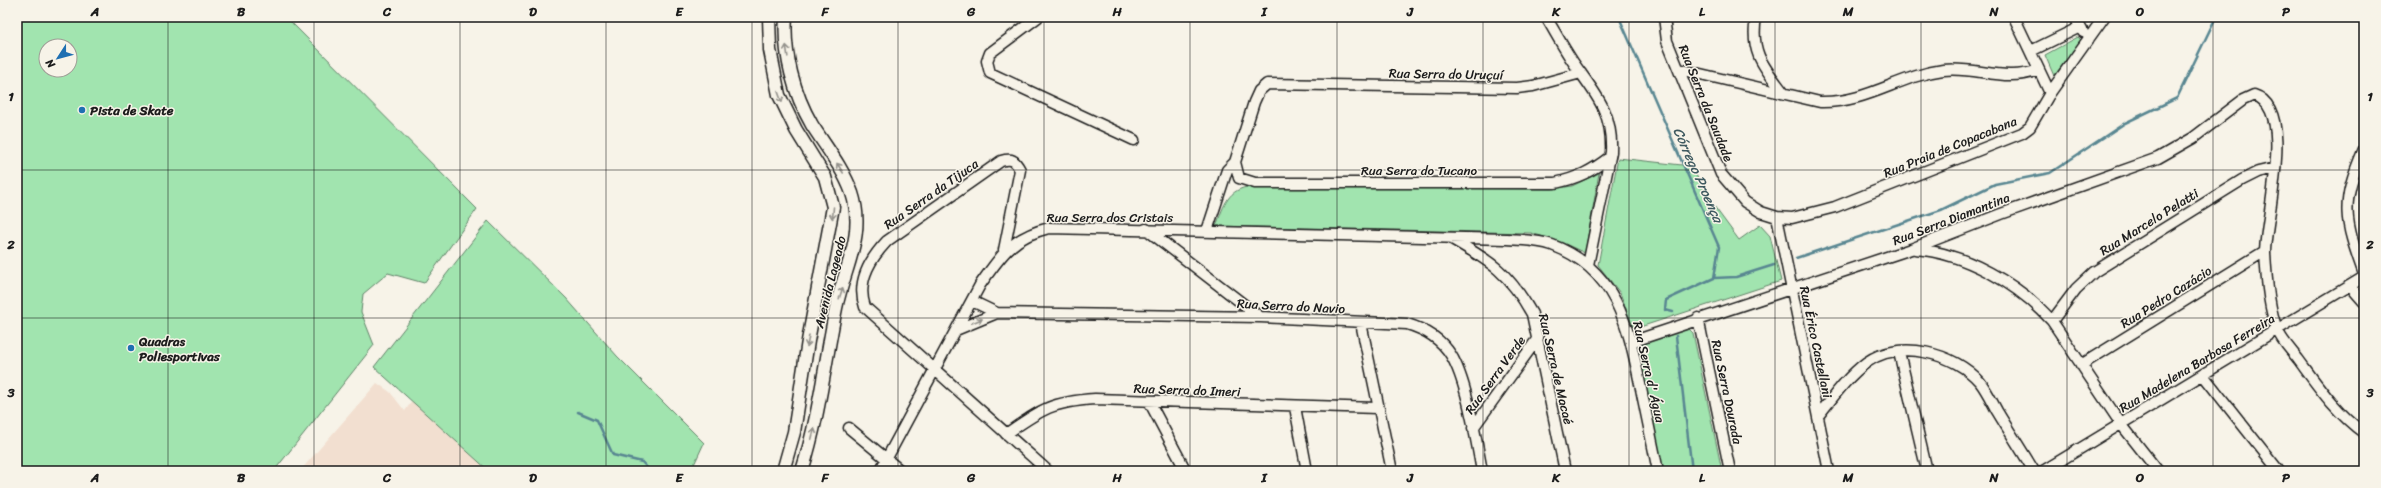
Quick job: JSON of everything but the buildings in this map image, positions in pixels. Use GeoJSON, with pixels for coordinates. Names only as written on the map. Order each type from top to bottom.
{"type":"FeatureCollection","features":[{"type":"Feature","properties":{"kind":"main road","name":"Avenida Lageado"},"geometry":{"type":"LineString","coordinates":[[769,17],[770,50],[779,95],[796,130],[826,177],[833,207],[808,341],[794,432],[782,471]]}},
{"type":"Feature","properties":{"kind":"main road","name":"Avenida Lageado"},"geometry":{"type":"LineString","coordinates":[[786,17],[787,51],[795,86],[812,124],[843,173],[852,194],[857,218],[855,248],[837,306],[821,400],[802,471]]}},
{"type":"Feature","properties":{"kind":"street"},"geometry":{"type":"LineString","coordinates":[[1038,17],[990,53],[987,61],[990,72],[1134,140]]}},
{"type":"Feature","properties":{"kind":"street"},"geometry":{"type":"LineString","coordinates":[[1546,17],[1606,111],[1612,134],[1610,157],[1588,265]]}},
{"type":"Feature","properties":{"kind":"street","name":"Rua Serra da Saudade"},"geometry":{"type":"LineString","coordinates":[[1664,17],[1667,41],[1721,174],[1745,202],[1761,212],[1777,217]]}},
{"type":"Feature","properties":{"kind":"street"},"geometry":{"type":"LineString","coordinates":[[1756,17],[1753,41],[1756,52],[1761,64],[1783,92]]}},
{"type":"Feature","properties":{"kind":"street"},"geometry":{"type":"LineString","coordinates":[[2014,17],[2050,93]]}},
{"type":"Feature","properties":{"kind":"street"},"geometry":{"type":"LineString","coordinates":[[2075,17],[2086,40]]}},
{"type":"Feature","properties":{"kind":"street","name":"Rua Praia de Copacabana"},"geometry":{"type":"LineString","coordinates":[[1777,217],[1792,218],[1811,215],[1835,208],[2022,133],[2030,127],[2050,93],[2086,40],[2104,17]]}},
{"type":"Feature","properties":{"kind":"street"},"geometry":{"type":"LineString","coordinates":[[2031,51],[2080,27]]}},
{"type":"Feature","properties":{"kind":"street"},"geometry":{"type":"LineString","coordinates":[[1679,69],[1783,92],[1820,102],[1852,100],[1923,74],[1943,70],[1960,70],[2002,76],[2025,75],[2039,70]]}},
{"type":"Feature","properties":{"kind":"street","name":"Rua Serra do Uruçuí"},"geometry":{"type":"LineString","coordinates":[[1207,231],[1227,170],[1235,162],[1254,102],[1259,91],[1267,84],[1517,88],[1533,86],[1581,73]]}},
{"type":"Feature","properties":{"kind":"street","name":"Rua Serra Diamantina"},"geometry":{"type":"LineString","coordinates":[[1631,342],[1791,287],[1912,249],[2001,214],[2158,158],[2193,138],[2251,95],[2258,96],[2265,101],[2272,114],[2276,130],[2275,168]]}},
{"type":"Feature","properties":{"kind":"street"},"geometry":{"type":"LineString","coordinates":[[2364,149],[2348,190],[2347,213],[2352,239],[2364,275]]}},
{"type":"Feature","properties":{"kind":"street","name":"Rua Serra do Tucano"},"geometry":{"type":"LineString","coordinates":[[1235,162],[1239,178],[1256,183],[1555,183],[1576,178],[1591,172],[1610,157]]}},
{"type":"Feature","properties":{"kind":"street","name":"Rua Serra da Tijuca"},"geometry":{"type":"LineString","coordinates":[[934,371],[865,307],[862,299],[863,284],[874,256],[902,228],[1001,161],[1010,159],[1016,162],[1020,170],[1004,250]]}},
{"type":"Feature","properties":{"kind":"street"},"geometry":{"type":"LineString","coordinates":[[2275,168],[2265,251],[2271,305],[2277,330],[2333,406],[2349,422],[2364,433]]}},
{"type":"Feature","properties":{"kind":"street","name":"Rua Marcelo Pelatti"},"geometry":{"type":"LineString","coordinates":[[2052,321],[2076,289],[2094,272],[2242,180],[2258,172],[2275,168]]}},
{"type":"Feature","properties":{"kind":"street","name":"Rua Érico Castellani"},"geometry":{"type":"LineString","coordinates":[[1777,217],[1829,471]]}},
{"type":"Feature","properties":{"kind":"street","name":"Rua Serra dos Cristais"},"geometry":{"type":"LineString","coordinates":[[880,471],[972,301],[1004,250],[1024,237],[1049,228],[1146,229],[1451,238]]}},
{"type":"Feature","properties":{"kind":"street"},"geometry":{"type":"LineString","coordinates":[[1146,229],[1260,317]]}},
{"type":"Feature","properties":{"kind":"street","name":"Rua Serra d' Água"},"geometry":{"type":"LineString","coordinates":[[1451,238],[1507,239],[1552,245],[1588,265],[1608,288],[1619,307],[1631,342],[1658,471]]}},
{"type":"Feature","properties":{"kind":"street","name":"Rua Serra de Macaé"},"geometry":{"type":"LineString","coordinates":[[1451,238],[1501,270],[1520,293],[1532,314],[1565,471]]}},
{"type":"Feature","properties":{"kind":"street"},"geometry":{"type":"LineString","coordinates":[[1912,249],[1934,251],[1957,258],[1984,271],[2039,306],[2052,321],[2121,424],[2158,471]]}},
{"type":"Feature","properties":{"kind":"street","name":"Rua Pedro Cazácio"},"geometry":{"type":"LineString","coordinates":[[2081,364],[2265,251]]}},
{"type":"Feature","properties":{"kind":"street","name":"Rua Madelena Barbosa Ferreira"},"geometry":{"type":"LineString","coordinates":[[2043,471],[2350,286],[2364,275]]}},
{"type":"Feature","properties":{"kind":"street"},"geometry":{"type":"LineString","coordinates":[[2350,286],[2364,302]]}},
{"type":"Feature","properties":{"kind":"street","name":"Rua Serra do Navio"},"geometry":{"type":"LineString","coordinates":[[972,301],[997,313]]}},
{"type":"Feature","properties":{"kind":"street","name":"Rua Serra do Navio"},"geometry":{"type":"LineString","coordinates":[[956,330],[997,313],[1260,317],[1407,324],[1423,329],[1440,342],[1451,355],[1460,377],[1482,471]]}},
{"type":"Feature","properties":{"kind":"street","name":"Rua Serra Dourada"},"geometry":{"type":"LineString","coordinates":[[1698,318],[1730,471]]}},
{"type":"Feature","properties":{"kind":"street"},"geometry":{"type":"LineString","coordinates":[[1361,323],[1377,408],[1392,471]]}},
{"type":"Feature","properties":{"kind":"street","name":"Rua Serra Verde"},"geometry":{"type":"LineString","coordinates":[[1473,428],[1538,338]]}},
{"type":"Feature","properties":{"kind":"street"},"geometry":{"type":"LineString","coordinates":[[1818,416],[1852,374],[1868,361],[1883,355],[1913,350],[1944,357],[1960,365],[1980,382],[2034,471]]}},
{"type":"Feature","properties":{"kind":"street"},"geometry":{"type":"LineString","coordinates":[[1899,352],[1927,471]]}},
{"type":"Feature","properties":{"kind":"street"},"geometry":{"type":"LineString","coordinates":[[934,371],[1048,471]]}},
{"type":"Feature","properties":{"kind":"street"},"geometry":{"type":"LineString","coordinates":[[2203,375],[2278,471]]}},
{"type":"Feature","properties":{"kind":"street","name":"Rua Serra do Imeri"},"geometry":{"type":"LineString","coordinates":[[1006,434],[1038,412],[1053,405],[1096,399],[1150,403],[1377,408]]}},
{"type":"Feature","properties":{"kind":"street"},"geometry":{"type":"LineString","coordinates":[[1150,403],[1186,471]]}},
{"type":"Feature","properties":{"kind":"street"},"geometry":{"type":"LineString","coordinates":[[1295,406],[1307,471]]}},
{"type":"Feature","properties":{"kind":"street"},"geometry":{"type":"LineString","coordinates":[[849,428],[901,471]]}},
{"type":"Feature","properties":{"kind":"shaded area"},"geometry":{"type":"Polygon","coordinates":[[[377,383],[390,392],[405,411],[412,401],[489,471],[300,471],[377,383]]]}},
{"type":"Feature","properties":{"kind":"green space"},"geometry":{"type":"Polygon","coordinates":[[[17,17],[286,17],[477,209],[424,283],[388,273],[363,294],[361,312],[374,345],[274,471],[17,471],[17,17]]]}},
{"type":"Feature","properties":{"kind":"green space"},"geometry":{"type":"Polygon","coordinates":[[[2078,37],[2081,40],[2054,76],[2045,55],[2078,37]]]}},
{"type":"Feature","properties":{"kind":"green space"},"geometry":{"type":"Polygon","coordinates":[[[1618,158],[1691,166],[1711,202],[1739,240],[1760,225],[1770,236],[1781,281],[1634,329],[1620,293],[1598,265],[1618,158]]]}},
{"type":"Feature","properties":{"kind":"green space"},"geometry":{"type":"Polygon","coordinates":[[[1599,173],[1585,253],[1561,242],[1531,233],[1216,226],[1226,202],[1234,192],[1247,187],[1552,189],[1572,186],[1599,173]]]}},
{"type":"Feature","properties":{"kind":"green space"},"geometry":{"type":"Polygon","coordinates":[[[488,221],[566,298],[617,356],[704,443],[691,471],[489,471],[374,367],[488,221]]]}},
{"type":"Feature","properties":{"kind":"green space"},"geometry":{"type":"Polygon","coordinates":[[[1687,327],[1693,333],[1722,471],[1661,471],[1636,347],[1687,327]]]}},
{"type":"Feature","properties":{"kind":"waterway","name":"Córrego Proença"},"geometry":{"type":"LineString","coordinates":[[1619,17],[1719,247],[1714,278],[1666,300],[1665,310],[1673,312]]}},
{"type":"Feature","properties":{"kind":"waterway"},"geometry":{"type":"LineString","coordinates":[[1796,258],[1941,210],[1995,184],[2050,173],[2125,123],[2177,98],[2216,17]]}},
{"type":"Feature","properties":{"kind":"waterway"},"geometry":{"type":"LineString","coordinates":[[1714,278],[1736,277],[1774,265]]}},
{"type":"Feature","properties":{"kind":"waterway"},"geometry":{"type":"LineString","coordinates":[[1676,336],[1692,471]]}},
{"type":"Feature","properties":{"kind":"waterway"},"geometry":{"type":"LineString","coordinates":[[578,412],[597,420],[613,455],[642,462],[650,471]]}},
{"type":"Feature","properties":{"kind":"place","name":"Pista de Skate"},"geometry":{"type":"Point","coordinates":[82,110]}},
{"type":"Feature","properties":{"kind":"place","name":"Quadras Poliesportivas"},"geometry":{"type":"Point","coordinates":[131,348]}}]}
